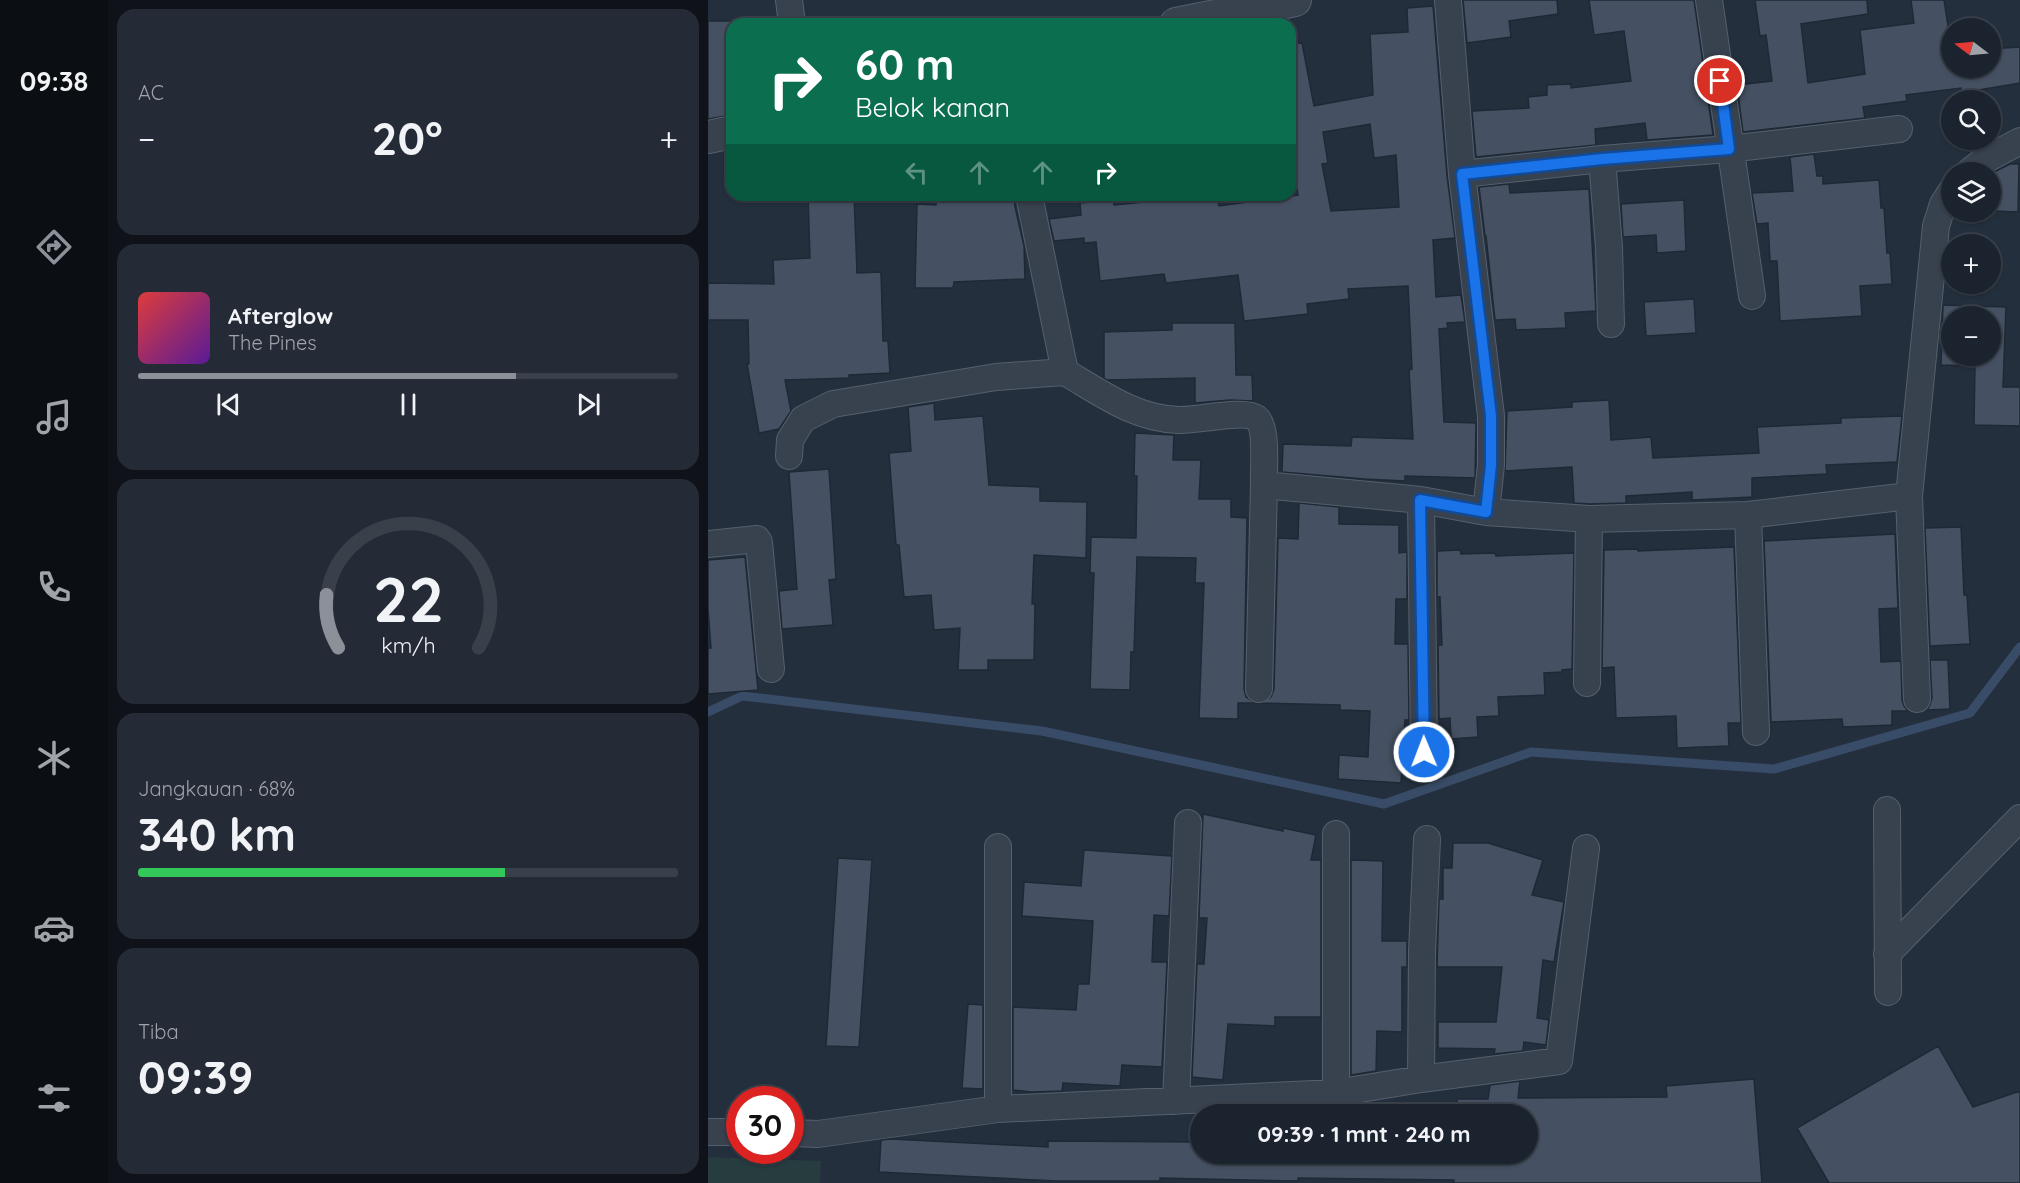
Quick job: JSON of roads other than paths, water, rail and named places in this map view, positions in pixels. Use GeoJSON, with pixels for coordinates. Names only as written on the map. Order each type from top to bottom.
{"type":"FeatureCollection","features":[{"type":"Feature","properties":{"kind":"street"},"geometry":{"type":"LineString","coordinates":[[789,0],[791,18]]}},
{"type":"Feature","properties":{"kind":"street"},"geometry":{"type":"LineString","coordinates":[[1206,18],[1295,0]]}},
{"type":"Feature","properties":{"kind":"street"},"geometry":{"type":"LineString","coordinates":[[1448,0],[1462,174],[1491,416],[1491,465],[1486,512]]}},
{"type":"Feature","properties":{"kind":"street"},"geometry":{"type":"LineString","coordinates":[[1709,0],[1752,297]]}},
{"type":"Feature","properties":{"kind":"street"},"geometry":{"type":"LineString","coordinates":[[1462,174],[1602,159],[1729,149],[1899,129]]}},
{"type":"Feature","properties":{"kind":"street"},"geometry":{"type":"LineString","coordinates":[[708,137],[726,133]]}},
{"type":"Feature","properties":{"kind":"street"},"geometry":{"type":"LineString","coordinates":[[1982,162],[2020,141]]}},
{"type":"Feature","properties":{"kind":"street"},"geometry":{"type":"LineString","coordinates":[[1602,159],[1609,248],[1611,324]]}},
{"type":"Feature","properties":{"kind":"street"},"geometry":{"type":"LineString","coordinates":[[1030,201],[1065,372]]}},
{"type":"Feature","properties":{"kind":"street"},"geometry":{"type":"LineString","coordinates":[[1917,699],[1909,496],[1936,226],[1941,210]]}},
{"type":"Feature","properties":{"kind":"street"},"geometry":{"type":"LineString","coordinates":[[789,456],[790,440],[803,419],[833,404],[996,377],[1065,372],[1123,406],[1158,418],[1179,420],[1246,414],[1257,418],[1263,428],[1264,485],[1259,689]]}},
{"type":"Feature","properties":{"kind":"street"},"geometry":{"type":"LineString","coordinates":[[1264,485],[1420,500],[1486,512],[1588,519],[1748,515],[1909,496]]}},
{"type":"Feature","properties":{"kind":"street"},"geometry":{"type":"LineString","coordinates":[[1420,500],[1424,752]]}},
{"type":"Feature","properties":{"kind":"street"},"geometry":{"type":"LineString","coordinates":[[1748,515],[1756,732]]}},
{"type":"Feature","properties":{"kind":"street"},"geometry":{"type":"LineString","coordinates":[[1587,682],[1588,519]]}},
{"type":"Feature","properties":{"kind":"street"},"geometry":{"type":"LineString","coordinates":[[708,544],[757,539],[760,545],[771,669]]}},
{"type":"Feature","properties":{"kind":"street"},"geometry":{"type":"LineString","coordinates":[[1887,810],[1887,992]]}},
{"type":"Feature","properties":{"kind":"street"},"geometry":{"type":"LineString","coordinates":[[1887,954],[2020,818]]}},
{"type":"Feature","properties":{"kind":"street"},"geometry":{"type":"LineString","coordinates":[[1176,1101],[1188,823]]}},
{"type":"Feature","properties":{"kind":"street"},"geometry":{"type":"LineString","coordinates":[[1335,834],[1336,1093]]}},
{"type":"Feature","properties":{"kind":"street"},"geometry":{"type":"LineString","coordinates":[[1421,1079],[1426,839]]}},
{"type":"Feature","properties":{"kind":"street"},"geometry":{"type":"LineString","coordinates":[[998,847],[998,1109]]}},
{"type":"Feature","properties":{"kind":"street"},"geometry":{"type":"LineString","coordinates":[[804,1134],[818,1134],[998,1109],[1336,1093],[1559,1061],[1586,848]]}},
{"type":"Feature","properties":{"kind":"street"},"geometry":{"type":"LineString","coordinates":[[708,1132],[726,1132]]}},
{"type":"Feature","properties":{"kind":"waterway"},"geometry":{"type":"LineString","coordinates":[[708,712],[742,696],[1042,731],[1384,804],[1531,752],[1774,769],[1970,713],[2020,647]]}}]}
